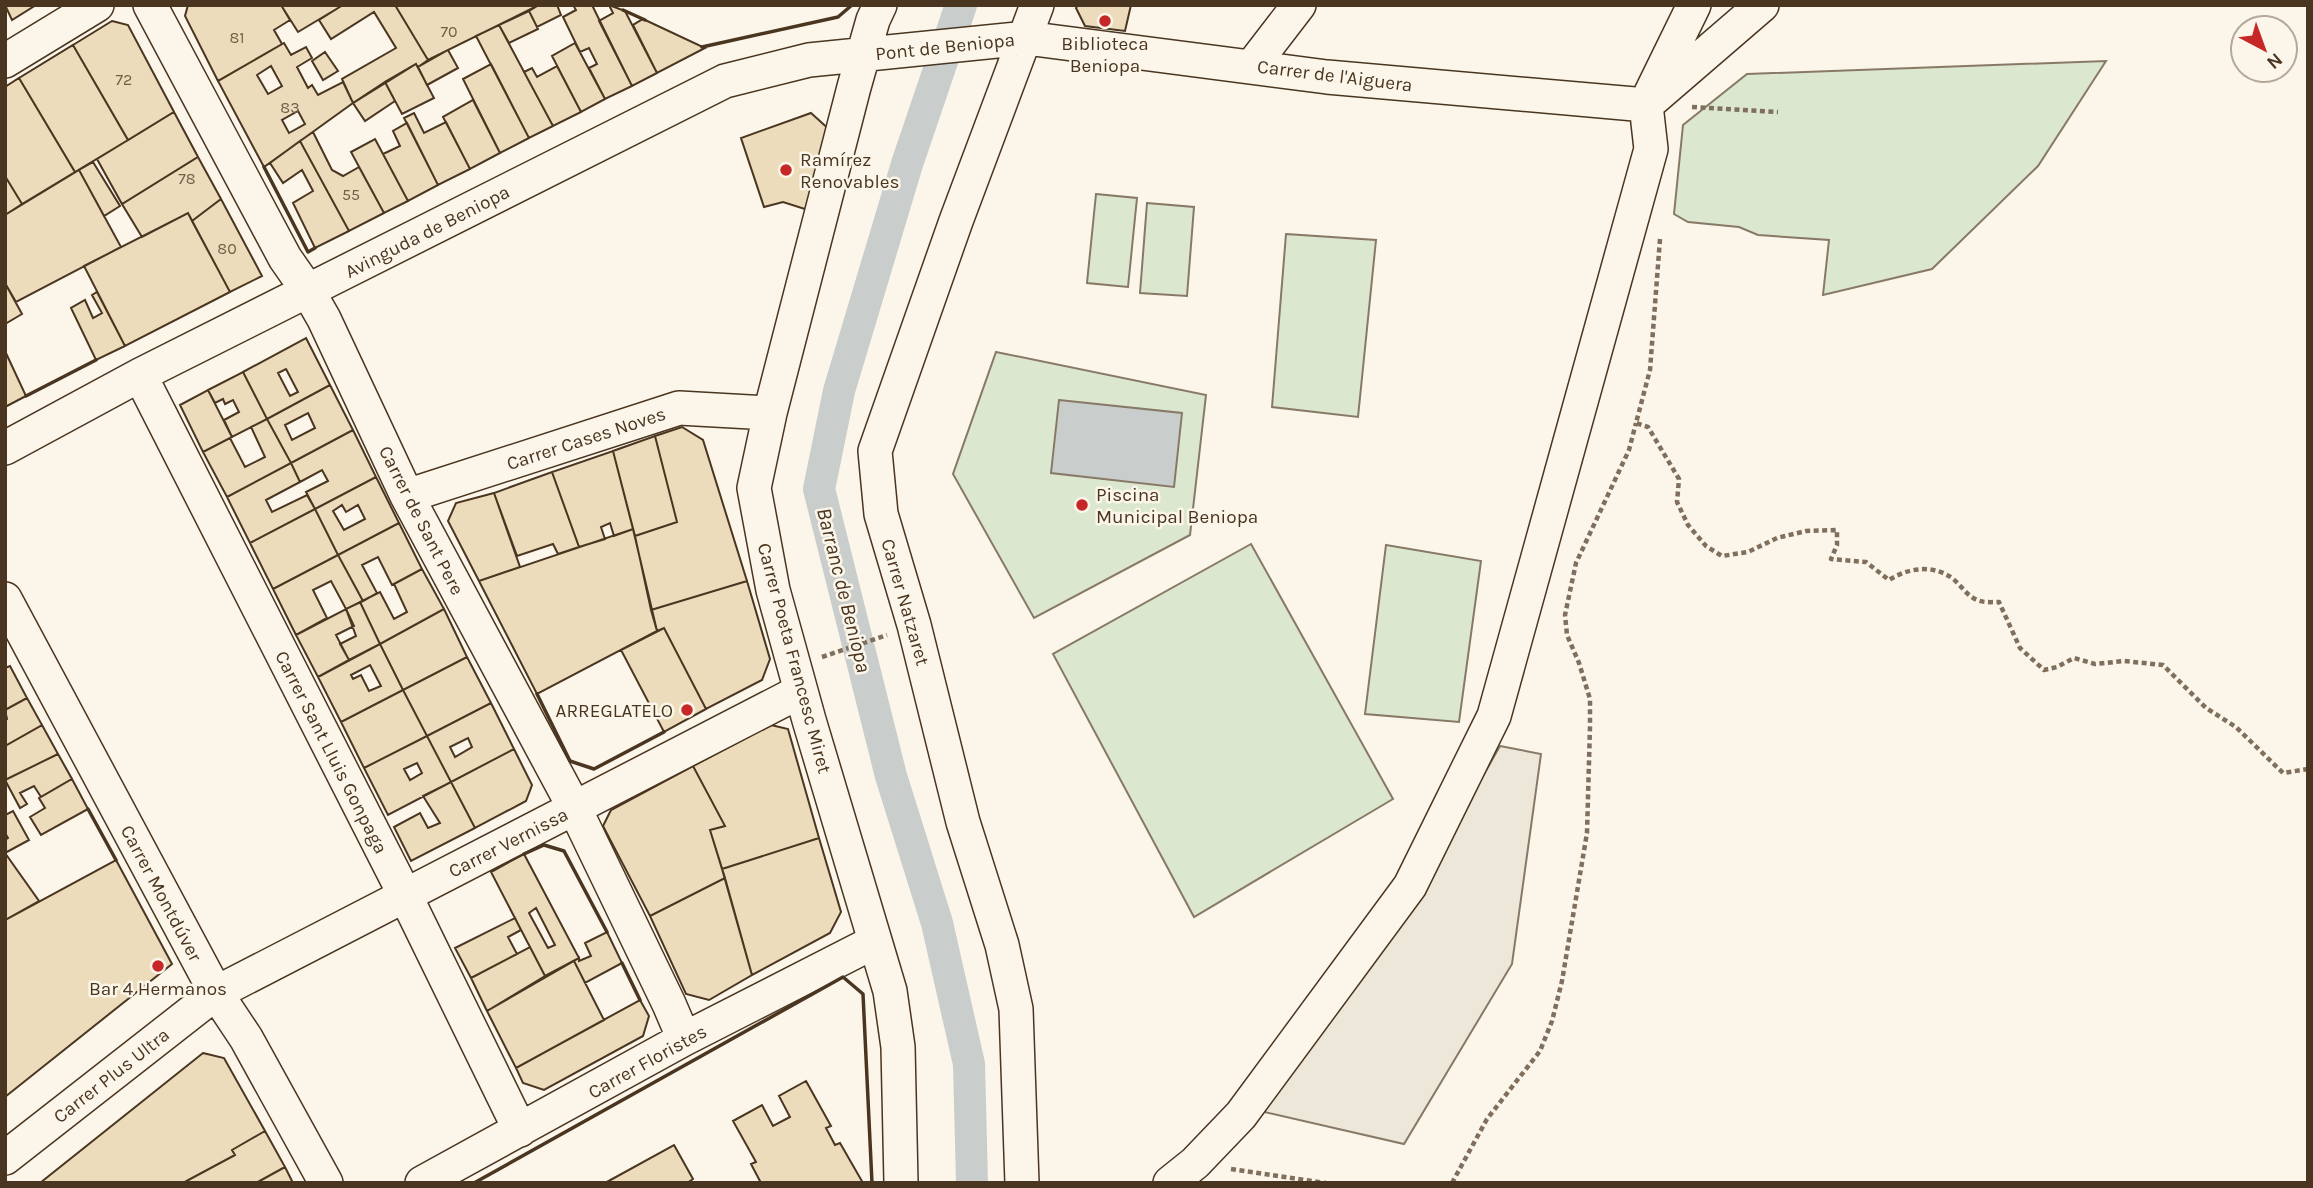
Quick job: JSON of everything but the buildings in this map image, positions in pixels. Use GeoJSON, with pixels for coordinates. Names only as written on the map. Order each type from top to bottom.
{"type":"FeatureCollection","features":[{"type":"Feature","properties":{"kind":"street"},"geometry":{"type":"LineString","coordinates":[[5,61],[97,5]]}},
{"type":"Feature","properties":{"kind":"street","name":"Carrer de Sant Pere"},"geometry":{"type":"LineString","coordinates":[[150,5],[289,265],[324,319],[407,496],[575,809],[684,1039]]}},
{"type":"Feature","properties":{"kind":"street","name":"Carrer Poeta Francesc Miret"},"geometry":{"type":"LineString","coordinates":[[880,5],[873,20],[770,413],[754,488],[772,590],[890,991],[898,1047],[901,1183]]}},
{"type":"Feature","properties":{"kind":"street","name":"Carrer Natzaret"},"geometry":{"type":"LineString","coordinates":[[1022,1183],[1016,1009],[1002,945],[963,822],[914,625],[881,514],[875,451],[956,221],[1040,5]]}},
{"type":"Feature","properties":{"kind":"street"},"geometry":{"type":"LineString","coordinates":[[1252,66],[1299,5]]}},
{"type":"Feature","properties":{"kind":"street"},"geometry":{"type":"LineString","coordinates":[[1183,1173],[1241,1115],[1410,886],[1494,716],[1651,149],[1646,105],[1694,5]]}},
{"type":"Feature","properties":{"kind":"street"},"geometry":{"type":"LineString","coordinates":[[1707,5],[1721,18],[1730,20],[1740,19],[1758,8]]}},
{"type":"Feature","properties":{"kind":"street"},"geometry":{"type":"LineString","coordinates":[[1646,105],[1758,8]]}},
{"type":"Feature","properties":{"kind":"street","name":"Pont de Beniopa"},"geometry":{"type":"LineString","coordinates":[[864,55],[1026,38]]}},
{"type":"Feature","properties":{"kind":"street","name":"Carrer de l'Aiguera"},"geometry":{"type":"LineString","coordinates":[[1026,38],[1328,77],[1646,105]]}},
{"type":"Feature","properties":{"kind":"street","name":"Avinguda de Beniopa"},"geometry":{"type":"LineString","coordinates":[[5,448],[140,375],[725,81],[809,61],[864,55]]}},
{"type":"Feature","properties":{"kind":"street"},"geometry":{"type":"LineString","coordinates":[[270,311],[286,286],[289,265]]}},
{"type":"Feature","properties":{"kind":"street","name":"Carrer Sant Lluis Gonpaga"},"geometry":{"type":"LineString","coordinates":[[140,375],[405,895],[520,1130]]}},
{"type":"Feature","properties":{"kind":"street","name":"Carrer Cases Noves"},"geometry":{"type":"LineString","coordinates":[[407,496],[680,408],[770,413]]}},
{"type":"Feature","properties":{"kind":"street","name":"Carrer Montdúver"},"geometry":{"type":"LineString","coordinates":[[5,599],[216,993],[246,1038],[326,1183]]}},
{"type":"Feature","properties":{"kind":"street","name":"Carrer Vernissa"},"geometry":{"type":"LineString","coordinates":[[216,993],[575,809],[797,679]]}},
{"type":"Feature","properties":{"kind":"street","name":"Carrer Floristes"},"geometry":{"type":"LineString","coordinates":[[422,1183],[684,1039],[874,942]]}},
{"type":"Feature","properties":{"kind":"street","name":"Carrer Plus Ultra"},"geometry":{"type":"LineString","coordinates":[[5,1158],[216,993]]}},
{"type":"Feature","properties":{"kind":"path"},"geometry":{"type":"LineString","coordinates":[[1646,105],[1778,112]]}},
{"type":"Feature","properties":{"kind":"path"},"geometry":{"type":"LineString","coordinates":[[1451,1183],[1488,1119],[1540,1051],[1552,1021],[1562,981],[1587,832],[1590,726],[1590,699],[1567,635],[1565,615],[1576,563],[1629,450],[1650,370],[1660,235]]}},
{"type":"Feature","properties":{"kind":"path"},"geometry":{"type":"LineString","coordinates":[[1636,423],[1648,427],[1679,479],[1677,502],[1688,525],[1706,546],[1721,556],[1748,552],[1777,538],[1805,531],[1837,530],[1837,545],[1831,559],[1866,562],[1889,580],[1900,573],[1918,569],[1937,570],[1954,580],[1963,592],[1980,602],[1999,602],[2020,648],[2044,670],[2074,658],[2095,664],[2124,662],[2163,665],[2206,708],[2236,727],[2283,773],[2308,769]]}},
{"type":"Feature","properties":{"kind":"path"},"geometry":{"type":"LineString","coordinates":[[797,679],[914,625]]}},
{"type":"Feature","properties":{"kind":"path"},"geometry":{"type":"LineString","coordinates":[[1183,1173],[1326,1183]]}},
{"type":"Feature","properties":{"kind":"green space"},"geometry":{"type":"Polygon","coordinates":[[[2106,61],[2038,166],[1932,269],[1823,295],[1829,240],[1758,235],[1739,227],[1688,222],[1674,214],[1683,125],[1747,74],[2106,61]]]}},
{"type":"Feature","properties":{"kind":"green space"},"geometry":{"type":"Polygon","coordinates":[[[1096,194],[1137,198],[1128,287],[1087,283],[1096,194]]]}},
{"type":"Feature","properties":{"kind":"green space"},"geometry":{"type":"Polygon","coordinates":[[[1147,203],[1194,207],[1187,296],[1140,293],[1147,203]]]}},
{"type":"Feature","properties":{"kind":"green space"},"geometry":{"type":"Polygon","coordinates":[[[1286,234],[1376,240],[1358,417],[1272,407],[1286,234]]]}},
{"type":"Feature","properties":{"kind":"green space","name":"Piscina Municipal Beniopa"},"geometry":{"type":"Polygon","coordinates":[[[996,352],[1206,395],[1190,535],[1034,618],[953,474],[996,352]]]}},
{"type":"Feature","properties":{"kind":"green space"},"geometry":{"type":"Polygon","coordinates":[[[1251,544],[1393,799],[1194,917],[1053,654],[1251,544]]]}},
{"type":"Feature","properties":{"kind":"green space"},"geometry":{"type":"Polygon","coordinates":[[[1386,545],[1481,561],[1459,722],[1365,714],[1386,545]]]}},
{"type":"Feature","properties":{"kind":"shaded area"},"geometry":{"type":"Polygon","coordinates":[[[1059,400],[1182,413],[1174,487],[1051,473],[1059,400]]]}},
{"type":"Feature","properties":{"kind":"shaded area"},"geometry":{"type":"Polygon","coordinates":[[[1500,746],[1541,754],[1512,964],[1404,1144],[1256,1110],[1421,885],[1500,746]]]}},
{"type":"Feature","properties":{"kind":"waterway","name":"Barranc de Beniopa"},"geometry":{"type":"LineString","coordinates":[[961,5],[907,164],[839,391],[819,489],[891,776],[937,923],[969,1064],[972,1183]]}},
{"type":"Feature","properties":{"kind":"wall"},"geometry":{"type":"LineString","coordinates":[[702,47],[838,17],[852,5]]}},
{"type":"Feature","properties":{"kind":"wall"},"geometry":{"type":"LineString","coordinates":[[623,10],[645,20]]}},
{"type":"Feature","properties":{"kind":"wall"},"geometry":{"type":"LineString","coordinates":[[264,167],[308,252],[315,248]]}},
{"type":"Feature","properties":{"kind":"wall"},"geometry":{"type":"LineString","coordinates":[[26,396],[96,360]]}},
{"type":"Feature","properties":{"kind":"wall"},"geometry":{"type":"LineString","coordinates":[[537,694],[570,761],[594,769],[664,732]]}},
{"type":"Feature","properties":{"kind":"wall"},"geometry":{"type":"LineString","coordinates":[[88,809],[116,860]]}},
{"type":"Feature","properties":{"kind":"wall"},"geometry":{"type":"LineString","coordinates":[[524,854],[544,845],[564,851],[607,932]]}},
{"type":"Feature","properties":{"kind":"wall"},"geometry":{"type":"LineString","coordinates":[[622,963],[640,1000]]}},
{"type":"Feature","properties":{"kind":"wall"},"geometry":{"type":"LineString","coordinates":[[474,1183],[843,977],[863,994],[872,1183]]}},
{"type":"Feature","properties":{"kind":"place","name":"Biblioteca Beniopa"},"geometry":{"type":"Point","coordinates":[1105,21]}},
{"type":"Feature","properties":{"kind":"place","name":"Ramírez Renovables"},"geometry":{"type":"Point","coordinates":[786,170]}},
{"type":"Feature","properties":{"kind":"place","name":"Piscina Municipal Beniopa"},"geometry":{"type":"Point","coordinates":[1082,505]}},
{"type":"Feature","properties":{"kind":"place","name":"ARREGLATELO"},"geometry":{"type":"Point","coordinates":[687,710]}},
{"type":"Feature","properties":{"kind":"place","name":"Bar 4 Hermanos"},"geometry":{"type":"Point","coordinates":[158,966]}}]}
